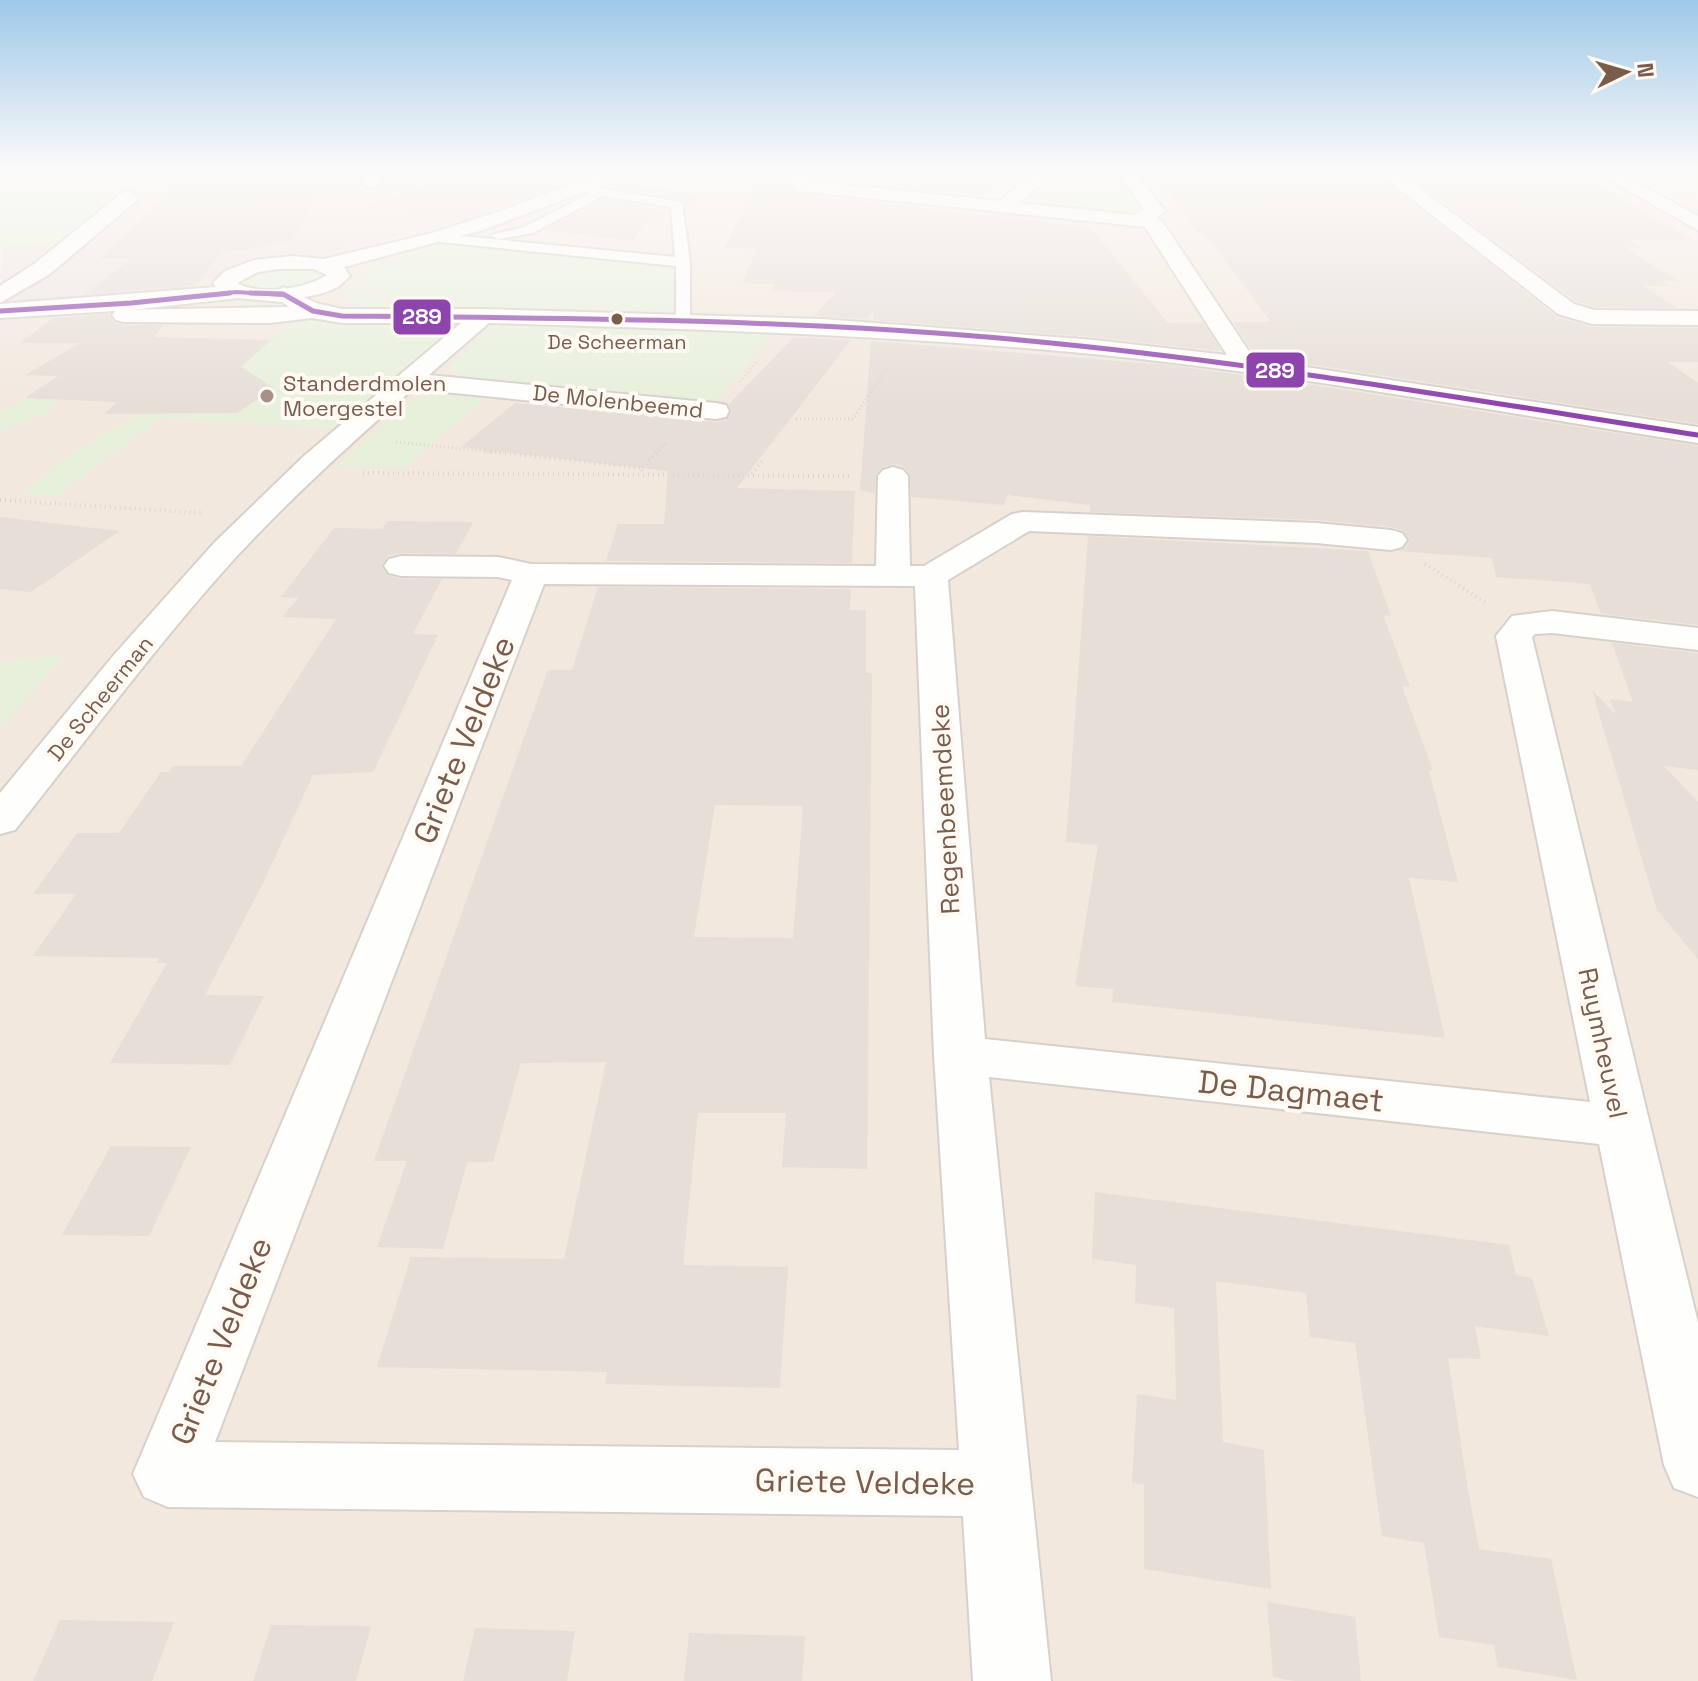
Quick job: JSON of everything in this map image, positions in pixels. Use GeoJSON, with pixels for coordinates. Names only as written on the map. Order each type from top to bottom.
{"type":"FeatureCollection","features":[{"type":"Feature","properties":{"kind":"street"},"geometry":{"type":"LineString","coordinates":[[0,296],[67,248]]}},
{"type":"Feature","properties":{"kind":"street"},"geometry":{"type":"LineString","coordinates":[[230,288],[240,272],[265,265],[302,263],[332,269],[403,248]]}},
{"type":"Feature","properties":{"kind":"street"},"geometry":{"type":"LineString","coordinates":[[1170,248],[1246,365]]}},
{"type":"Feature","properties":{"kind":"street"},"geometry":{"type":"LineString","coordinates":[[1489,248],[1576,314],[1609,318],[1698,318]]}},
{"type":"Feature","properties":{"kind":"street"},"geometry":{"type":"LineString","coordinates":[[124,315],[283,315],[313,300],[333,282],[332,269]]}},
{"type":"Feature","properties":{"kind":"street"},"geometry":{"type":"LineString","coordinates":[[0,311],[230,288],[345,304],[384,315]]}},
{"type":"Feature","properties":{"kind":"street"},"geometry":{"type":"LineString","coordinates":[[313,300],[342,316],[684,320],[1048,343],[1246,365],[1698,435]]}},
{"type":"Feature","properties":{"kind":"street","name":"De Scheerman"},"geometry":{"type":"LineString","coordinates":[[0,821],[148,638],[257,516],[302,472],[483,316]]}},
{"type":"Feature","properties":{"kind":"street","name":"De Molenbeemd"},"geometry":{"type":"LineString","coordinates":[[409,381],[716,411]]}},
{"type":"Feature","properties":{"kind":"street","name":"Regenbeemdeke"},"geometry":{"type":"LineString","coordinates":[[893,476],[912,575],[960,1055],[1012,1681]]}},
{"type":"Feature","properties":{"kind":"street"},"geometry":{"type":"LineString","coordinates":[[401,566],[498,567],[531,574],[912,575],[1023,521],[1316,533],[1391,540]]}},
{"type":"Feature","properties":{"kind":"street","name":"Griete Veldeke"},"geometry":{"type":"LineString","coordinates":[[531,574],[168,1474],[996,1483]]}},
{"type":"Feature","properties":{"kind":"street"},"geometry":{"type":"LineString","coordinates":[[1525,624],[1552,622],[1698,639]]}},
{"type":"Feature","properties":{"kind":"street","name":"Ruymheuvel"},"geometry":{"type":"LineString","coordinates":[[1525,624],[1514,636],[1698,1465]]}},
{"type":"Feature","properties":{"kind":"street","name":"De Dagmaet"},"geometry":{"type":"LineString","coordinates":[[960,1055],[1621,1126]]}},
{"type":"Feature","properties":{"kind":"lane"},"geometry":{"type":"LineString","coordinates":[[551,248],[683,262]]}},
{"type":"Feature","properties":{"kind":"lane"},"geometry":{"type":"LineString","coordinates":[[682,248],[684,320]]}},
{"type":"Feature","properties":{"kind":"path","name":"De Molenbeemd"},"geometry":{"type":"LineString","coordinates":[[716,411],[788,325]]}},
{"type":"Feature","properties":{"kind":"path"},"geometry":{"type":"LineString","coordinates":[[796,419],[853,419],[911,332]]}},
{"type":"Feature","properties":{"kind":"path"},"geometry":{"type":"LineString","coordinates":[[343,437],[642,468],[639,474]]}},
{"type":"Feature","properties":{"kind":"path"},"geometry":{"type":"LineString","coordinates":[[751,475],[762,461]]}},
{"type":"Feature","properties":{"kind":"path"},"geometry":{"type":"LineString","coordinates":[[302,472],[893,476]]}},
{"type":"Feature","properties":{"kind":"path"},"geometry":{"type":"LineString","coordinates":[[0,500],[257,516]]}},
{"type":"Feature","properties":{"kind":"path"},"geometry":{"type":"LineString","coordinates":[[1391,540],[1394,556],[1416,558],[1467,592],[1525,624]]}},
{"type":"Feature","properties":{"kind":"shaded area"},"geometry":{"type":"Polygon","coordinates":[[[1,248],[344,248],[133,298],[0,301],[1,248]]]}},
{"type":"Feature","properties":{"kind":"shaded area"},"geometry":{"type":"Polygon","coordinates":[[[169,248],[1698,248],[1698,1681],[0,1681],[0,284],[169,248]]]}},
{"type":"Feature","properties":{"kind":"green space"},"geometry":{"type":"Polygon","coordinates":[[[441,248],[521,248],[674,266],[672,310],[422,306],[392,299],[362,283],[370,275],[367,267],[441,248]]]}},
{"type":"Feature","properties":{"kind":"green space"},"geometry":{"type":"Polygon","coordinates":[[[308,269],[321,274],[321,278],[304,286],[283,290],[262,289],[246,282],[261,273],[308,269]]]}},
{"type":"Feature","properties":{"kind":"green space"},"geometry":{"type":"Polygon","coordinates":[[[357,287],[391,303],[438,310],[373,308],[350,300],[341,292],[357,287]]]}},
{"type":"Feature","properties":{"kind":"green space"},"geometry":{"type":"Polygon","coordinates":[[[294,320],[437,323],[445,325],[448,331],[335,429],[161,418],[56,496],[20,494],[79,449],[268,342],[294,320]]]}},
{"type":"Feature","properties":{"kind":"green space"},"geometry":{"type":"Polygon","coordinates":[[[503,322],[777,328],[714,404],[466,380],[451,373],[450,367],[493,325],[503,322]]]}},
{"type":"Feature","properties":{"kind":"green space"},"geometry":{"type":"Polygon","coordinates":[[[54,380],[60,399],[47,412],[0,431],[0,414],[54,380]]]}},
{"type":"Feature","properties":{"kind":"green space"},"geometry":{"type":"Polygon","coordinates":[[[440,393],[485,399],[404,467],[335,467],[415,398],[440,393]]]}},
{"type":"Feature","properties":{"kind":"green space"},"geometry":{"type":"Polygon","coordinates":[[[65,654],[0,729],[0,662],[65,654]]]}},
{"type":"Feature","properties":{"kind":"building"},"geometry":{"type":"Polygon","coordinates":[[[110,248],[252,248],[222,251],[195,286],[85,294],[133,258],[99,259],[110,248]]]}},
{"type":"Feature","properties":{"kind":"building"},"geometry":{"type":"Polygon","coordinates":[[[739,248],[1107,248],[1168,323],[1203,322],[1221,351],[1094,337],[873,320],[874,310],[867,319],[814,316],[836,292],[772,291],[774,284],[742,283],[757,249],[739,248]]]}},
{"type":"Feature","properties":{"kind":"building"},"geometry":{"type":"Polygon","coordinates":[[[1216,248],[1471,248],[1557,317],[1592,327],[1698,328],[1698,362],[1668,362],[1698,383],[1698,424],[1256,356],[1233,322],[1271,322],[1216,248]]]}},
{"type":"Feature","properties":{"kind":"building"},"geometry":{"type":"Polygon","coordinates":[[[1505,248],[1627,248],[1678,281],[1661,281],[1669,286],[1644,286],[1677,308],[1594,307],[1575,301],[1505,248]]]}},
{"type":"Feature","properties":{"kind":"building"},"geometry":{"type":"Polygon","coordinates":[[[109,314],[114,322],[123,325],[164,325],[154,337],[271,340],[241,367],[274,388],[237,413],[104,414],[117,402],[25,398],[58,376],[25,375],[80,343],[20,343],[53,318],[109,314]]]}},
{"type":"Feature","properties":{"kind":"building"},"geometry":{"type":"Polygon","coordinates":[[[794,337],[851,340],[737,488],[855,491],[852,563],[606,561],[618,524],[664,524],[668,471],[461,447],[515,403],[716,422],[727,420],[732,412],[729,404],[794,337]]]}},
{"type":"Feature","properties":{"kind":"building"},"geometry":{"type":"Polygon","coordinates":[[[871,341],[1169,365],[1698,446],[1698,625],[1601,614],[1590,584],[1496,577],[1492,558],[1397,551],[1404,549],[1410,540],[1403,530],[1391,527],[1316,520],[1090,512],[1090,505],[1008,495],[1004,505],[911,497],[910,474],[904,467],[894,464],[882,467],[876,474],[875,493],[860,491],[871,341]]]}},
{"type":"Feature","properties":{"kind":"building"},"geometry":{"type":"Polygon","coordinates":[[[0,517],[119,531],[31,592],[0,589],[0,517]]]}},
{"type":"Feature","properties":{"kind":"building"},"geometry":{"type":"Polygon","coordinates":[[[387,521],[473,522],[456,554],[400,553],[388,556],[382,564],[387,575],[400,579],[442,579],[413,634],[438,635],[373,772],[313,775],[263,883],[205,995],[264,996],[230,1065],[110,1063],[167,963],[156,963],[159,958],[33,956],[76,894],[33,894],[77,833],[119,833],[161,772],[169,772],[173,766],[241,766],[336,619],[282,617],[298,598],[281,597],[334,528],[382,529],[387,521]]]}},
{"type":"Feature","properties":{"kind":"building"},"geometry":{"type":"Polygon","coordinates":[[[1088,536],[1368,551],[1391,616],[1383,615],[1410,687],[1402,686],[1433,771],[1429,771],[1458,882],[1409,878],[1445,1038],[1112,1002],[1113,989],[1075,986],[1098,845],[1066,842],[1088,536]]]}},
{"type":"Feature","properties":{"kind":"building"},"geometry":{"type":"Polygon","coordinates":[[[598,587],[851,589],[850,610],[866,610],[866,673],[872,673],[867,1169],[782,1167],[786,1113],[698,1113],[683,1265],[788,1267],[780,1388],[605,1384],[607,1372],[377,1367],[411,1257],[564,1259],[606,1062],[521,1063],[493,1162],[467,1162],[443,1249],[377,1247],[407,1161],[374,1161],[548,670],[572,670],[598,587]],[[715,805],[694,937],[793,938],[803,806],[715,805]]]}},
{"type":"Feature","properties":{"kind":"building"},"geometry":{"type":"Polygon","coordinates":[[[1612,643],[1698,653],[1698,770],[1664,766],[1698,802],[1698,959],[1657,910],[1592,690],[1615,714],[1610,699],[1633,702],[1612,643]]]}},
{"type":"Feature","properties":{"kind":"building"},"geometry":{"type":"Polygon","coordinates":[[[111,1146],[191,1147],[149,1236],[62,1235],[111,1146]]]}},
{"type":"Feature","properties":{"kind":"building"},"geometry":{"type":"Polygon","coordinates":[[[1095,1192],[1509,1245],[1516,1275],[1532,1278],[1549,1336],[1475,1326],[1481,1359],[1448,1358],[1468,1490],[1479,1549],[1551,1559],[1577,1680],[1498,1667],[1494,1645],[1439,1637],[1424,1543],[1382,1536],[1355,1343],[1310,1337],[1306,1293],[1216,1281],[1223,1442],[1264,1450],[1271,1589],[1144,1569],[1144,1484],[1132,1483],[1137,1394],[1176,1400],[1174,1308],[1135,1303],[1136,1265],[1092,1259],[1095,1192]]]}},
{"type":"Feature","properties":{"kind":"building"},"geometry":{"type":"Polygon","coordinates":[[[1267,1602],[1355,1617],[1361,1681],[1295,1681],[1273,1677],[1267,1602]]]}},
{"type":"Feature","properties":{"kind":"building"},"geometry":{"type":"Polygon","coordinates":[[[60,1620],[174,1622],[152,1681],[33,1681],[60,1620]]]}},
{"type":"Feature","properties":{"kind":"building"},"geometry":{"type":"Polygon","coordinates":[[[271,1625],[371,1626],[356,1681],[253,1681],[271,1625]]]}},
{"type":"Feature","properties":{"kind":"building"},"geometry":{"type":"Polygon","coordinates":[[[475,1628],[575,1631],[567,1681],[463,1681],[475,1628]]]}},
{"type":"Feature","properties":{"kind":"building"},"geometry":{"type":"Polygon","coordinates":[[[689,1633],[805,1636],[802,1681],[684,1681],[689,1633]]]}},
{"type":"Feature","properties":{"kind":"transit line","name":"289"},"geometry":{"type":"LineString","coordinates":[[0,311],[131,303],[236,292],[283,294],[313,311],[342,316],[681,321],[935,333],[1105,349],[1275,370],[1698,435]]}},
{"type":"Feature","properties":{"kind":"place","name":"De Scheerman"},"geometry":{"type":"Point","coordinates":[617,319]}},
{"type":"Feature","properties":{"kind":"place","name":"Standerdmolen Moergestel"},"geometry":{"type":"Point","coordinates":[267,396]}}]}
